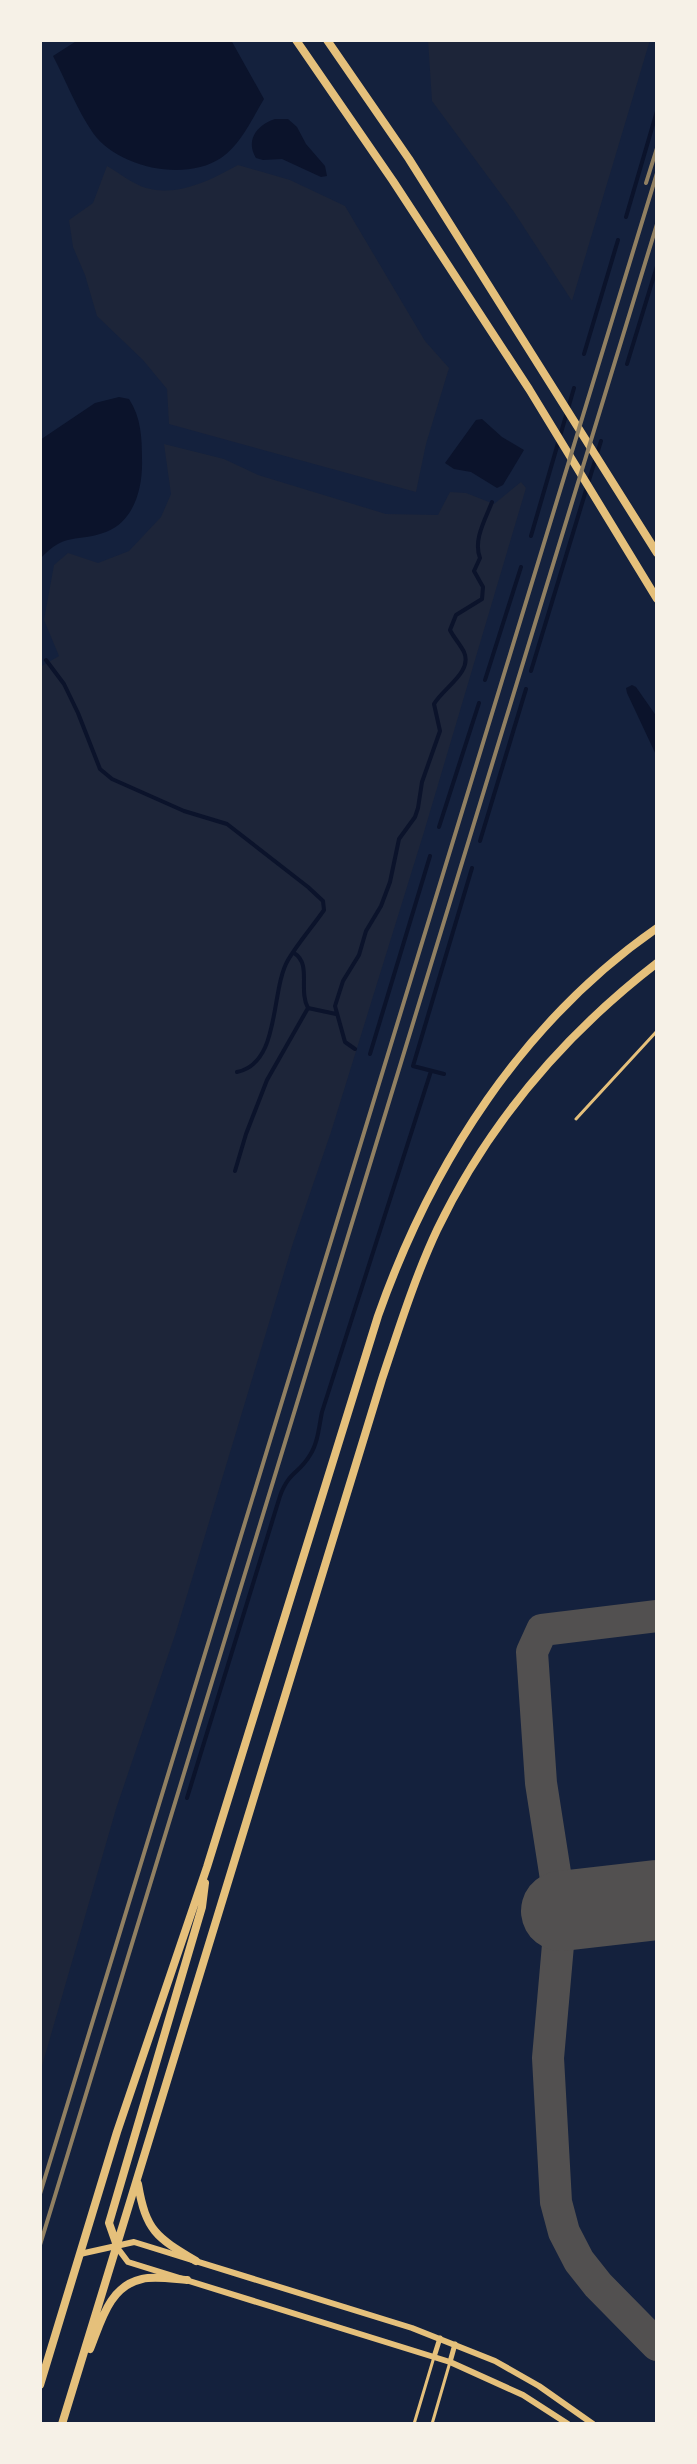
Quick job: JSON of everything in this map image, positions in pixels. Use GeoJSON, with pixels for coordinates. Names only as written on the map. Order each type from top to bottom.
{"type":"FeatureCollection","features":[{"type":"Feature","properties":{"kind":"main road"},"geometry":{"type":"LineString","coordinates":[[296,40],[529,389],[657,599]]}},
{"type":"Feature","properties":{"kind":"main road"},"geometry":{"type":"LineString","coordinates":[[327,40],[409,159],[657,553]]}},
{"type":"Feature","properties":{"kind":"main road"},"geometry":{"type":"LineString","coordinates":[[40,2385],[142,2053],[207,1867],[378,1316],[418,1217],[450,1156],[517,1060],[579,992],[657,928]]}},
{"type":"Feature","properties":{"kind":"main road"},"geometry":{"type":"LineString","coordinates":[[62,2424],[382,1379],[422,1264],[465,1178],[526,1089],[608,1003],[657,963]]}},
{"type":"Feature","properties":{"kind":"main road"},"geometry":{"type":"LineString","coordinates":[[116,2246],[109,2223],[202,1907],[207,1867]]}},
{"type":"Feature","properties":{"kind":"main road"},"geometry":{"type":"LineString","coordinates":[[137,2181],[148,2223],[165,2241],[196,2261]]}},
{"type":"Feature","properties":{"kind":"main road"},"geometry":{"type":"LineString","coordinates":[[76,2379],[109,2302],[120,2289],[143,2278],[187,2280]]}},
{"type":"Feature","properties":{"kind":"street"},"geometry":{"type":"LineString","coordinates":[[80,2254],[134,2242],[440,2338],[495,2361],[539,2386],[593,2424]]}},
{"type":"Feature","properties":{"kind":"street"},"geometry":{"type":"LineString","coordinates":[[116,2246],[128,2262],[450,2362],[523,2395],[568,2424]]}},
{"type":"Feature","properties":{"kind":"street"},"geometry":{"type":"LineString","coordinates":[[434,2357],[440,2338]]}},
{"type":"Feature","properties":{"kind":"street"},"geometry":{"type":"LineString","coordinates":[[450,2362],[455,2344]]}},
{"type":"Feature","properties":{"kind":"lane"},"geometry":{"type":"LineString","coordinates":[[576,1119],[657,1031]]}},
{"type":"Feature","properties":{"kind":"lane"},"geometry":{"type":"LineString","coordinates":[[414,2424],[434,2357]]}},
{"type":"Feature","properties":{"kind":"lane"},"geometry":{"type":"LineString","coordinates":[[432,2424],[450,2362]]}},
{"type":"Feature","properties":{"kind":"shaded area"},"geometry":{"type":"Polygon","coordinates":[[[78,40],[231,40],[264,99],[240,138],[221,158],[189,169],[153,168],[135,163],[104,145],[93,133],[53,56],[78,40]]]}},
{"type":"Feature","properties":{"kind":"shaded area"},"geometry":{"type":"Polygon","coordinates":[[[428,40],[650,40],[572,301],[514,212],[432,101],[428,40]]]}},
{"type":"Feature","properties":{"kind":"shaded area"},"geometry":{"type":"Polygon","coordinates":[[[275,119],[288,119],[297,127],[306,144],[325,166],[327,176],[321,177],[282,159],[256,158],[252,139],[258,129],[275,119]]]}},
{"type":"Feature","properties":{"kind":"shaded area"},"geometry":{"type":"Polygon","coordinates":[[[238,165],[290,180],[345,206],[425,341],[449,368],[426,444],[416,492],[169,424],[167,389],[143,360],[97,316],[73,247],[69,220],[93,203],[107,166],[146,188],[170,190],[205,181],[238,165]]]}},
{"type":"Feature","properties":{"kind":"shaded area"},"geometry":{"type":"Polygon","coordinates":[[[119,397],[129,399],[140,428],[142,469],[135,502],[116,527],[96,535],[64,541],[40,559],[40,440],[95,403],[119,397]]]}},
{"type":"Feature","properties":{"kind":"shaded area"},"geometry":{"type":"Polygon","coordinates":[[[482,419],[502,437],[524,450],[503,485],[497,488],[471,472],[454,469],[445,463],[476,420],[482,419]]]}},
{"type":"Feature","properties":{"kind":"shaded area"},"geometry":{"type":"Polygon","coordinates":[[[164,444],[224,459],[258,475],[386,514],[438,515],[450,492],[466,493],[494,504],[521,482],[526,488],[424,832],[331,1132],[293,1243],[176,1632],[116,1809],[40,2073],[40,667],[59,656],[44,620],[54,565],[68,553],[98,563],[129,551],[161,517],[171,494],[164,444]]]}},
{"type":"Feature","properties":{"kind":"shaded area"},"geometry":{"type":"Polygon","coordinates":[[[632,685],[657,717],[657,757],[627,693],[626,688],[632,685]]]}},
{"type":"Feature","properties":{"kind":"waterway"},"geometry":{"type":"LineString","coordinates":[[626,217],[657,111]]}},
{"type":"Feature","properties":{"kind":"waterway"},"geometry":{"type":"LineString","coordinates":[[584,354],[618,240]]}},
{"type":"Feature","properties":{"kind":"waterway"},"geometry":{"type":"LineString","coordinates":[[627,364],[657,266]]}},
{"type":"Feature","properties":{"kind":"waterway"},"geometry":{"type":"LineString","coordinates":[[531,536],[574,388]]}},
{"type":"Feature","properties":{"kind":"waterway"},"geometry":{"type":"LineString","coordinates":[[531,671],[601,441]]}},
{"type":"Feature","properties":{"kind":"waterway"},"geometry":{"type":"LineString","coordinates":[[355,1049],[345,1042],[335,1006],[343,981],[359,955],[366,931],[381,906],[390,882],[399,839],[418,808],[422,782],[440,731],[434,704],[464,666],[464,652],[450,630],[456,615],[482,599],[483,587],[474,571],[480,558],[479,537],[492,502]]}},
{"type":"Feature","properties":{"kind":"waterway"},"geometry":{"type":"LineString","coordinates":[[485,680],[521,567]]}},
{"type":"Feature","properties":{"kind":"waterway"},"geometry":{"type":"LineString","coordinates":[[46,660],[64,684],[100,769],[112,779],[184,811],[227,824],[323,901],[324,910],[282,973],[268,1041],[261,1055],[251,1066],[237,1072]]}},
{"type":"Feature","properties":{"kind":"waterway"},"geometry":{"type":"LineString","coordinates":[[480,841],[526,689]]}},
{"type":"Feature","properties":{"kind":"waterway"},"geometry":{"type":"LineString","coordinates":[[439,827],[479,703]]}},
{"type":"Feature","properties":{"kind":"waterway"},"geometry":{"type":"LineString","coordinates":[[370,1054],[430,856]]}},
{"type":"Feature","properties":{"kind":"waterway"},"geometry":{"type":"LineString","coordinates":[[444,1074],[413,1066],[472,868]]}},
{"type":"Feature","properties":{"kind":"waterway"},"geometry":{"type":"LineString","coordinates":[[294,953],[304,970],[304,993],[308,1008]]}},
{"type":"Feature","properties":{"kind":"waterway"},"geometry":{"type":"LineString","coordinates":[[308,1008],[336,1014]]}},
{"type":"Feature","properties":{"kind":"waterway"},"geometry":{"type":"LineString","coordinates":[[235,1171],[267,1080],[308,1008]]}},
{"type":"Feature","properties":{"kind":"waterway"},"geometry":{"type":"LineString","coordinates":[[187,1798],[280,1496],[315,1445],[322,1412],[431,1071]]}},
{"type":"Feature","properties":{"kind":"taxiway"},"geometry":{"type":"LineString","coordinates":[[657,1616],[542,1630],[532,1652],[541,1783],[561,1911],[548,2058],[556,2202],[564,2232],[579,2261],[598,2285],[657,2345]]}},
{"type":"Feature","properties":{"kind":"runway"},"geometry":{"type":"LineString","coordinates":[[561,1911],[657,1900]]}},
{"type":"Feature","properties":{"kind":"railway"},"geometry":{"type":"LineString","coordinates":[[646,183],[657,148]]}},
{"type":"Feature","properties":{"kind":"railway"},"geometry":{"type":"LineString","coordinates":[[40,2194],[657,173]]}},
{"type":"Feature","properties":{"kind":"railway"},"geometry":{"type":"LineString","coordinates":[[40,2245],[657,224]]}}]}
